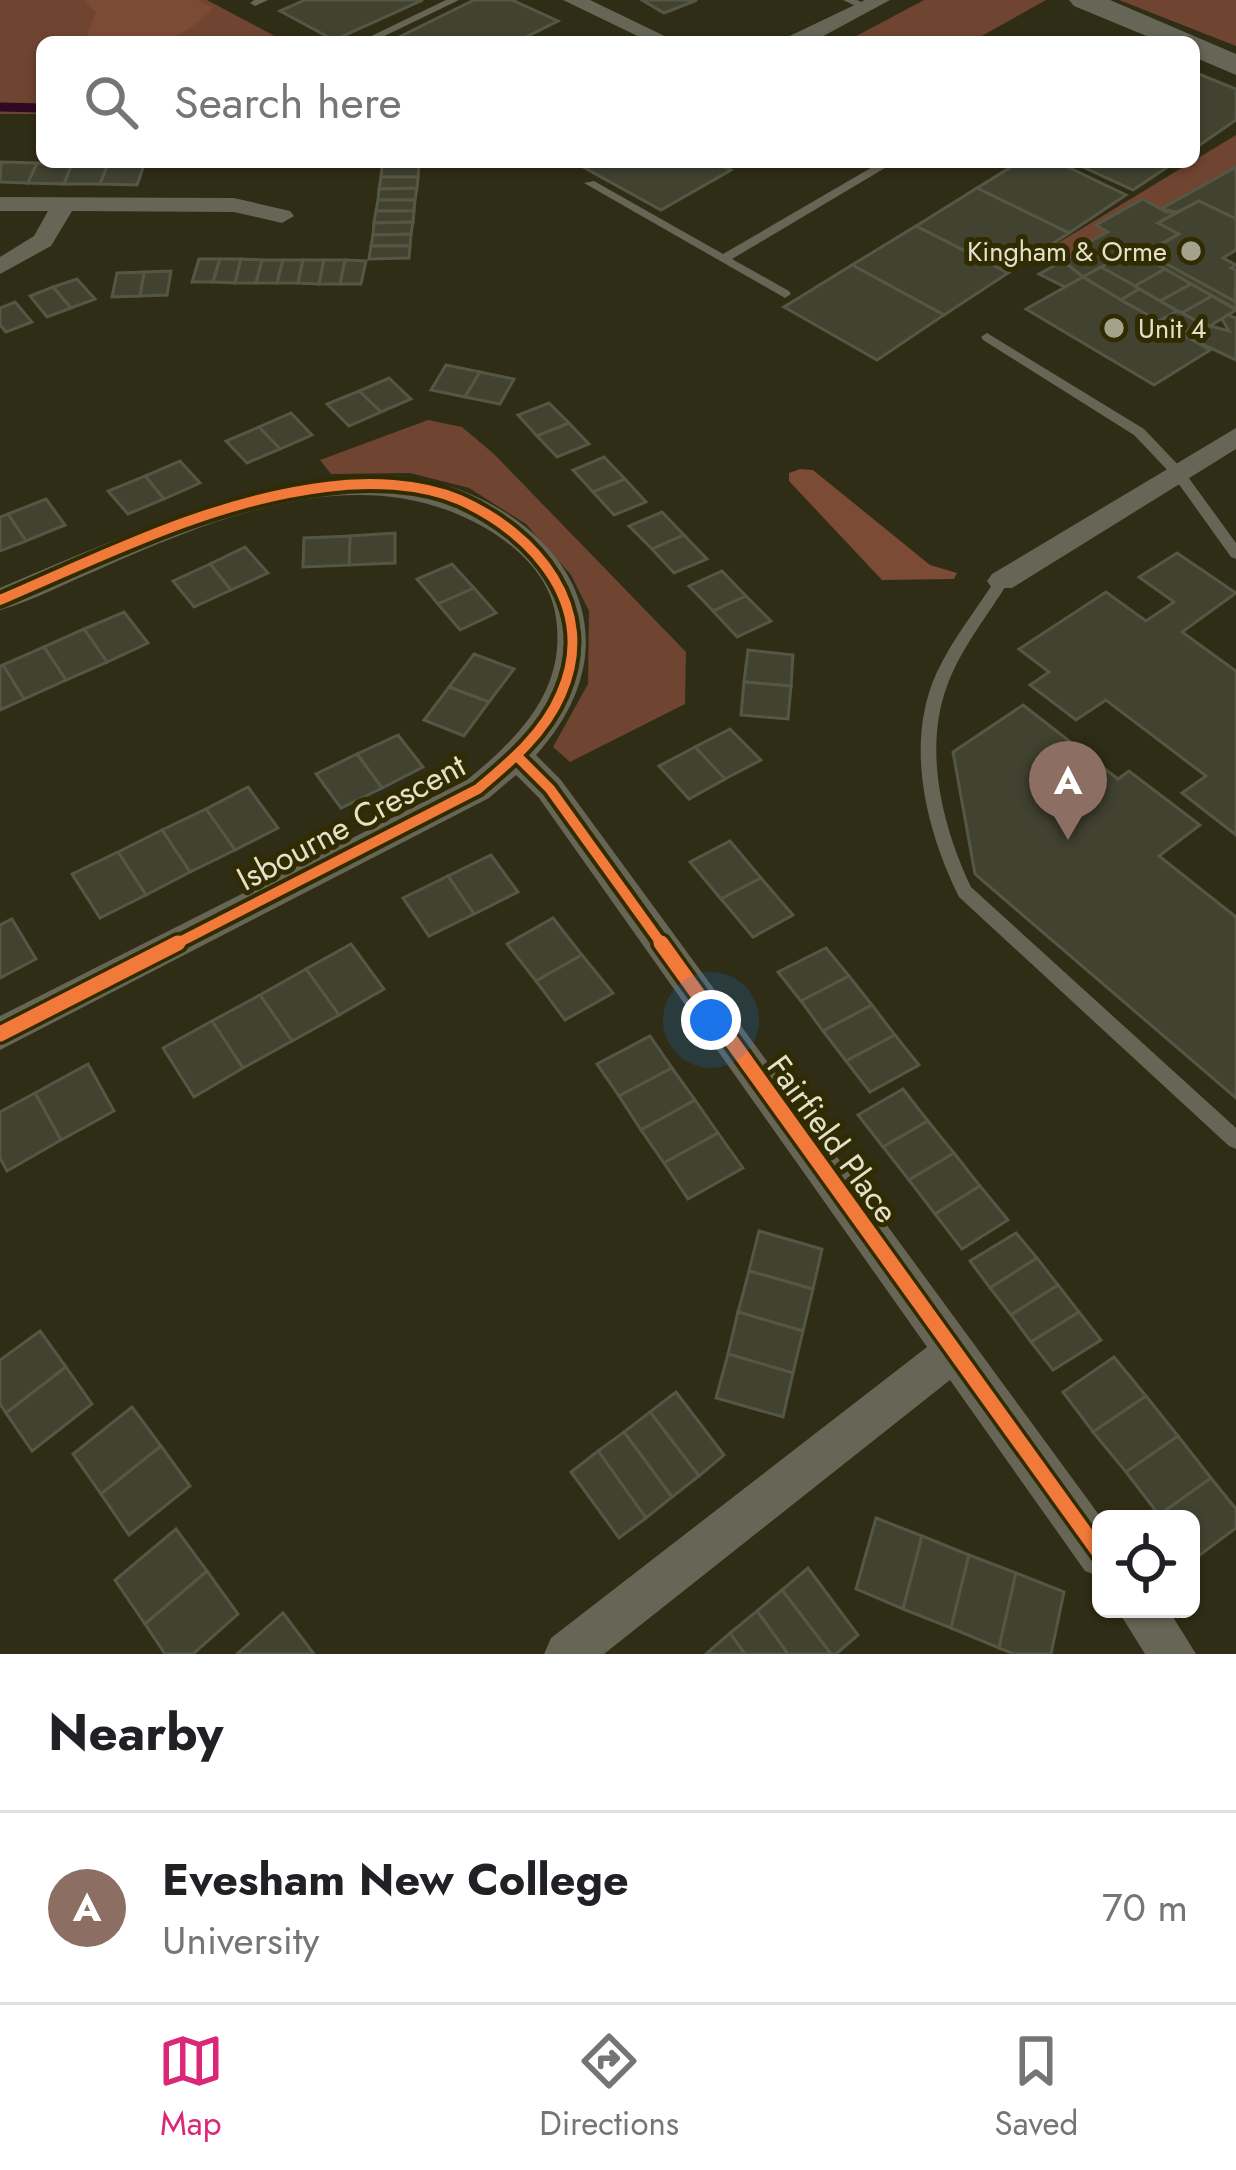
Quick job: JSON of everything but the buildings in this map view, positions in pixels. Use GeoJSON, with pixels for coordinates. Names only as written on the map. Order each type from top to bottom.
{"type":"FeatureCollection","features":[{"type":"Feature","properties":{"kind":"street"},"geometry":{"type":"LineString","coordinates":[[573,0],[652,36]]}},
{"type":"Feature","properties":{"kind":"street"},"geometry":{"type":"LineString","coordinates":[[1084,0],[1171,36]]}},
{"type":"Feature","properties":{"kind":"street"},"geometry":{"type":"LineString","coordinates":[[802,36],[865,2]]}},
{"type":"Feature","properties":{"kind":"street"},"geometry":{"type":"LineString","coordinates":[[1200,49],[1236,66]]}},
{"type":"Feature","properties":{"kind":"street"},"geometry":{"type":"LineString","coordinates":[[0,204],[234,205],[281,216]]}},
{"type":"Feature","properties":{"kind":"street"},"geometry":{"type":"LineString","coordinates":[[0,267],[43,241],[64,204]]}},
{"type":"Feature","properties":{"kind":"street"},"geometry":{"type":"LineString","coordinates":[[1002,581],[1236,437]]}},
{"type":"Feature","properties":{"kind":"street","name":"Isbourne Crescent"},"geometry":{"type":"LineString","coordinates":[[0,599],[223,509],[330,487],[439,489],[499,520],[534,549],[557,580],[570,613],[568,677],[541,734],[478,789],[0,1034]]}},
{"type":"Feature","properties":{"kind":"street","name":"Fairfield Place"},"geometry":{"type":"LineString","coordinates":[[518,757],[550,789],[1092,1543]]}},
{"type":"Feature","properties":{"kind":"street"},"geometry":{"type":"LineString","coordinates":[[567,1654],[953,1352]]}},
{"type":"Feature","properties":{"kind":"street"},"geometry":{"type":"LineString","coordinates":[[1147,1618],[1173,1654]]}},
{"type":"Feature","properties":{"kind":"lane"},"geometry":{"type":"LineString","coordinates":[[377,36],[454,0]]}},
{"type":"Feature","properties":{"kind":"lane"},"geometry":{"type":"LineString","coordinates":[[723,259],[879,168]]}},
{"type":"Feature","properties":{"kind":"lane"},"geometry":{"type":"LineString","coordinates":[[590,183],[785,295]]}},
{"type":"Feature","properties":{"kind":"lane"},"geometry":{"type":"LineString","coordinates":[[987,337],[1139,432],[1178,473],[1236,554]]}},
{"type":"Feature","properties":{"kind":"lane"},"geometry":{"type":"LineString","coordinates":[[1002,581],[934,700],[929,754],[945,853],[965,892],[1236,1140]]}},
{"type":"Feature","properties":{"kind":"shaded area"},"geometry":{"type":"Polygon","coordinates":[[[0,0],[207,0],[275,36],[36,36],[36,114],[0,114],[0,0]]]}},
{"type":"Feature","properties":{"kind":"shaded area"},"geometry":{"type":"Polygon","coordinates":[[[84,0],[197,0],[213,8],[175,36],[86,36],[96,12],[84,0]]]}},
{"type":"Feature","properties":{"kind":"shaded area"},"geometry":{"type":"Polygon","coordinates":[[[924,0],[1046,0],[982,36],[856,36],[924,0]]]}},
{"type":"Feature","properties":{"kind":"shaded area"},"geometry":{"type":"Polygon","coordinates":[[[1119,0],[1236,0],[1236,46],[1119,0]]]}},
{"type":"Feature","properties":{"kind":"shaded area"},"geometry":{"type":"Polygon","coordinates":[[[1236,135],[1236,167],[1161,209],[1142,199],[1097,225],[1108,232],[1071,256],[1053,246],[1182,168],[1200,168],[1200,157],[1236,135]]]}},
{"type":"Feature","properties":{"kind":"shaded area"},"geometry":{"type":"Polygon","coordinates":[[[428,420],[462,427],[494,454],[686,652],[685,704],[570,762],[553,747],[588,684],[589,611],[571,575],[526,524],[469,488],[410,473],[331,474],[320,460],[428,420]]]}},
{"type":"Feature","properties":{"kind":"shaded area"},"geometry":{"type":"Polygon","coordinates":[[[813,470],[930,565],[957,573],[954,579],[882,580],[789,481],[789,473],[813,470]]]}},
{"type":"Feature","properties":{"kind":"waterway"},"geometry":{"type":"LineString","coordinates":[[0,107],[36,108]]}},
{"type":"Feature","properties":{"kind":"cycle path"},"geometry":{"type":"LineString","coordinates":[[0,600],[189,521],[258,500],[328,486],[395,485],[458,499],[515,533],[550,569],[562,590],[573,643],[570,669],[551,715],[518,754],[478,789],[0,1034]]}},
{"type":"Feature","properties":{"kind":"cycle path"},"geometry":{"type":"LineString","coordinates":[[518,757],[550,789],[1092,1542]]}},
{"type":"Feature","properties":{"kind":"place","name":"Kingham & Orme"},"geometry":{"type":"Point","coordinates":[1191,251]}},
{"type":"Feature","properties":{"kind":"place","name":"Unit 4"},"geometry":{"type":"Point","coordinates":[1114,328]}},
{"type":"Feature","properties":{"kind":"place","name":"Evesham New College"},"geometry":{"type":"Point","coordinates":[1068,840]}}]}
